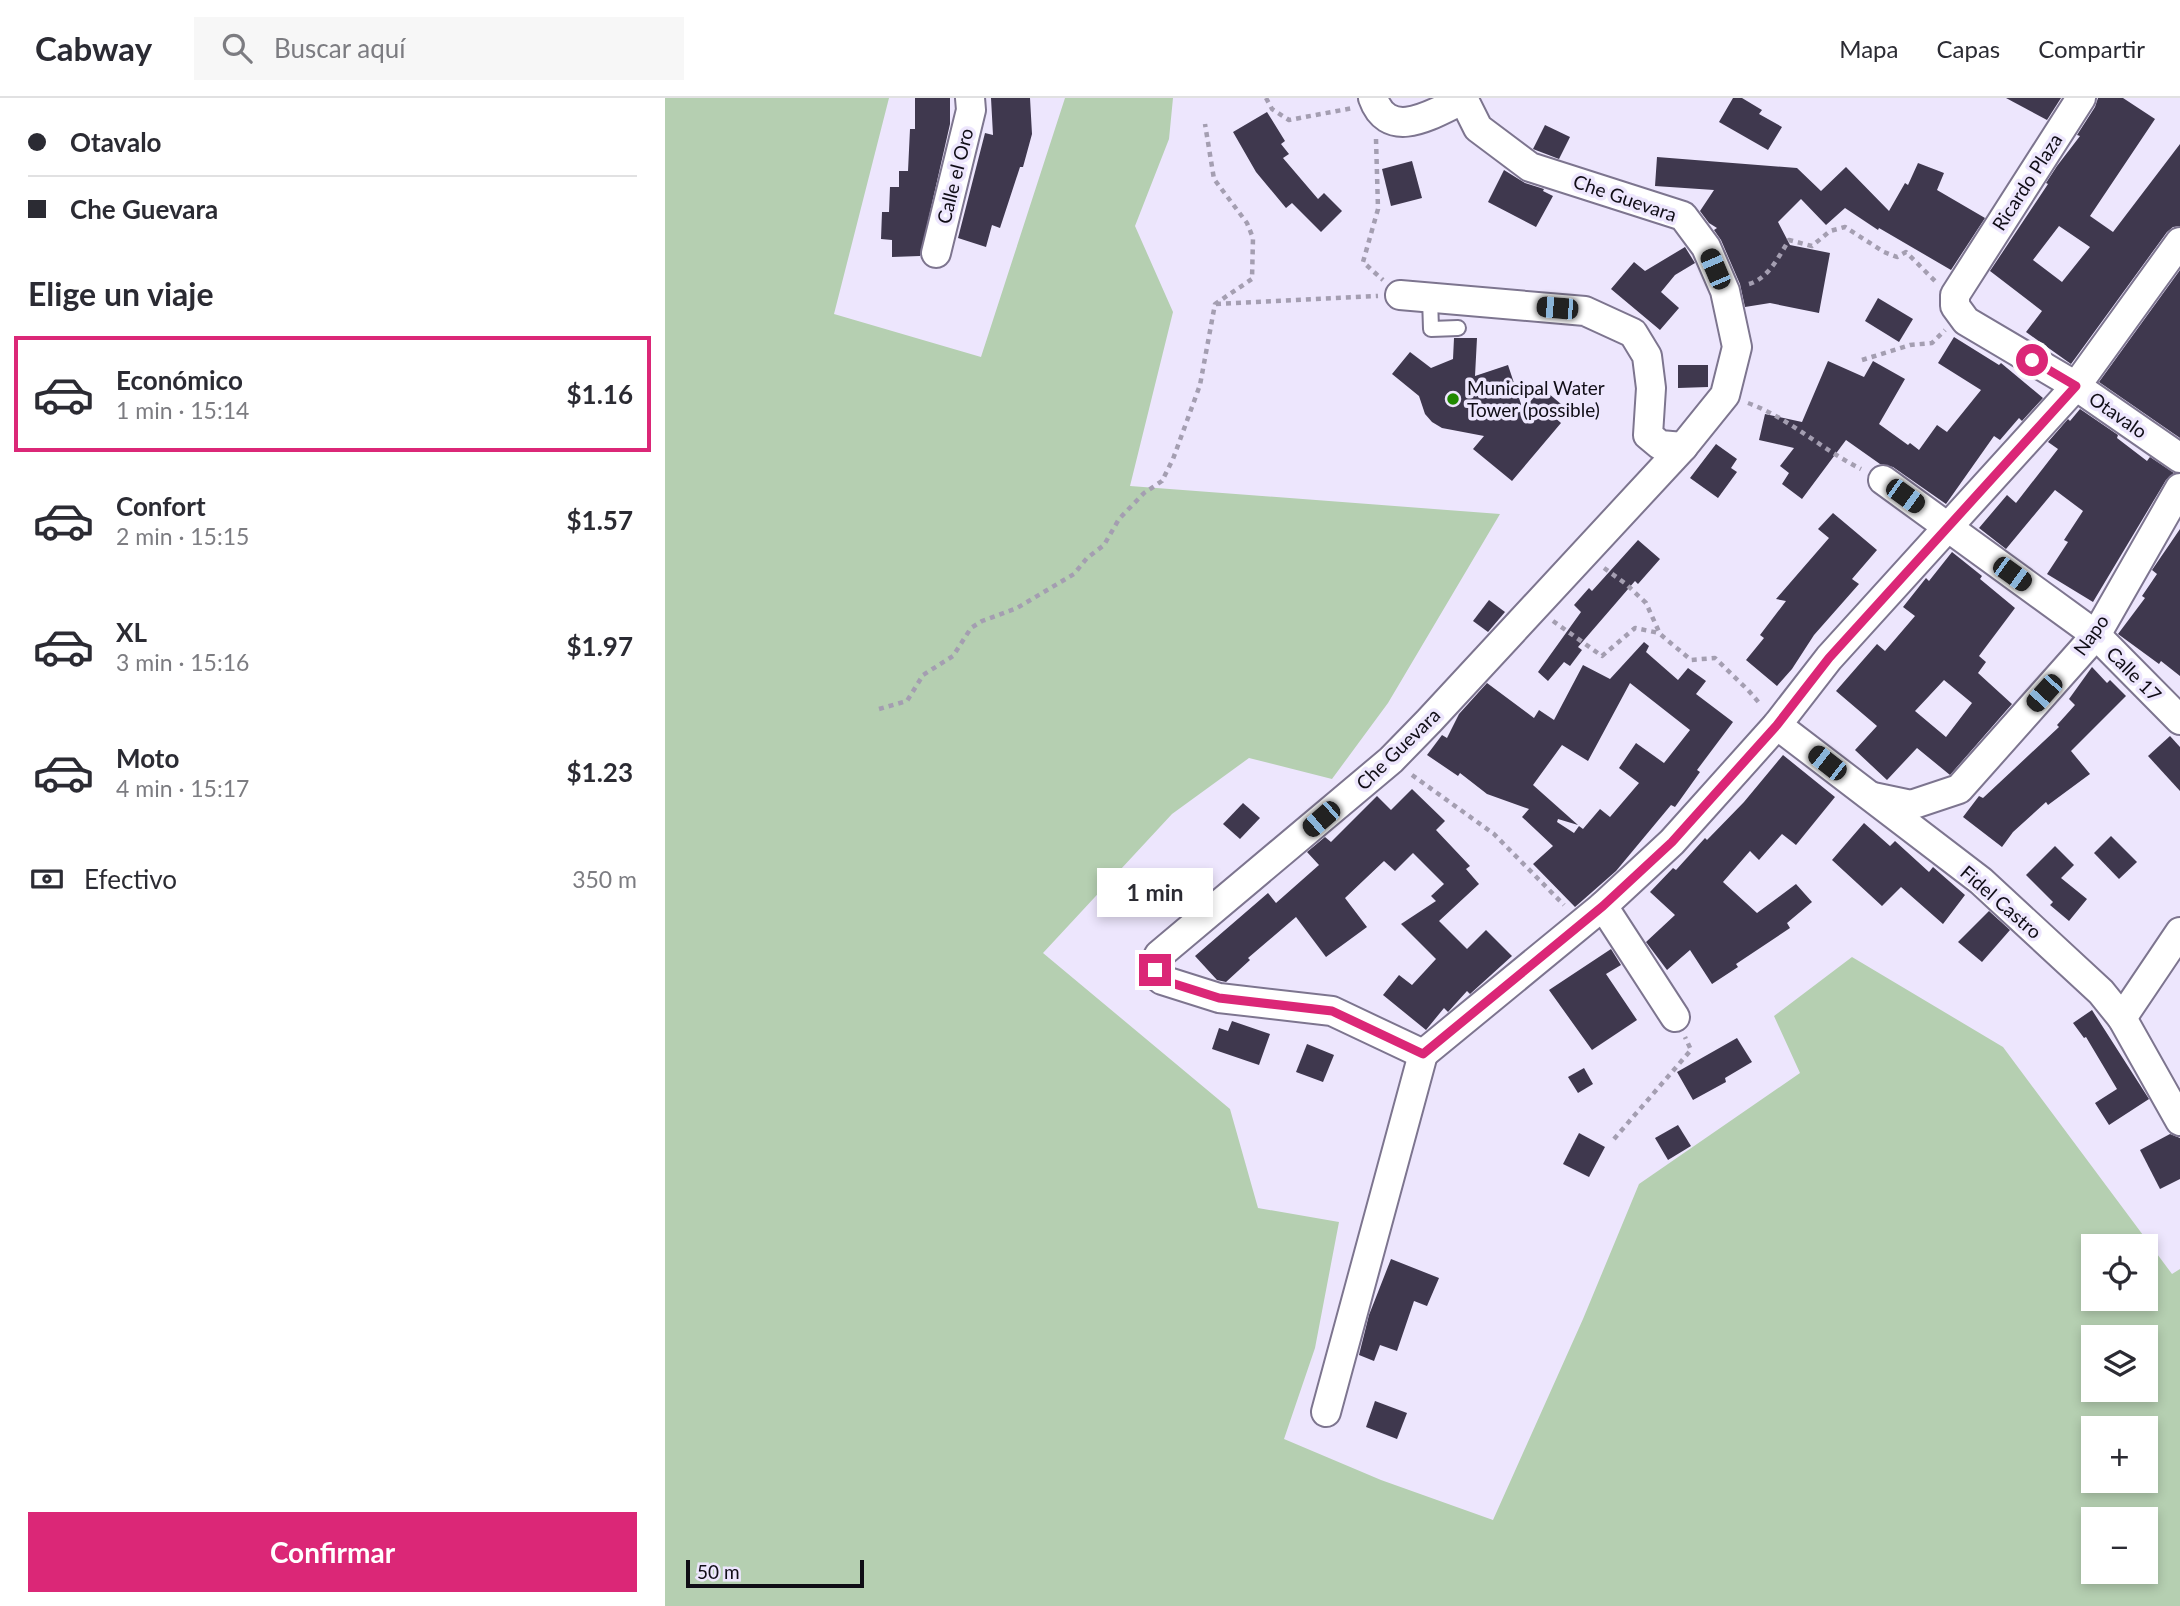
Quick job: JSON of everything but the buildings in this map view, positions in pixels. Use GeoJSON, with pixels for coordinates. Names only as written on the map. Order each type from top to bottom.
{"type":"FeatureCollection","features":[{"type":"Feature","properties":{"kind":"street","name":"Calle el Oro"},"geometry":{"type":"LineString","coordinates":[[936,253],[971,110],[970,98]]}},
{"type":"Feature","properties":{"kind":"street","name":"Ricardo Plaza"},"geometry":{"type":"LineString","coordinates":[[1955,295],[2081,98]]}},
{"type":"Feature","properties":{"kind":"street"},"geometry":{"type":"LineString","coordinates":[[1374,101],[1390,120],[1404,123],[1423,118],[1463,99]]}},
{"type":"Feature","properties":{"kind":"street","name":"Che Guevara"},"geometry":{"type":"LineString","coordinates":[[1423,1054],[1332,1011],[1219,998],[1162,980],[1155,970],[1159,955],[1391,760],[1429,721],[1683,447],[1725,395],[1737,347],[1725,291],[1706,247],[1683,216],[1530,167],[1478,128],[1463,99]]}},
{"type":"Feature","properties":{"kind":"street"},"geometry":{"type":"LineString","coordinates":[[1326,1412],[1423,1054],[1593,914],[1672,842],[1777,725],[1829,658],[2076,386],[2180,242]]}},
{"type":"Feature","properties":{"kind":"street"},"geometry":{"type":"LineString","coordinates":[[1400,295],[1585,311],[1633,334],[1647,356],[1649,367],[1651,388],[1648,435],[1660,445],[1683,447]]}},
{"type":"Feature","properties":{"kind":"street"},"geometry":{"type":"LineString","coordinates":[[1955,295],[1955,306],[1966,321]]}},
{"type":"Feature","properties":{"kind":"street","name":"Otavalo"},"geometry":{"type":"LineString","coordinates":[[1966,321],[2076,386],[2180,458]]}},
{"type":"Feature","properties":{"kind":"street","name":"Calle 17"},"geometry":{"type":"LineString","coordinates":[[1883,480],[2095,635],[2180,720]]}},
{"type":"Feature","properties":{"kind":"street","name":"Napo"},"geometry":{"type":"LineString","coordinates":[[1867,796],[1911,805],[1959,789],[2095,635],[2180,488]]}},
{"type":"Feature","properties":{"kind":"street","name":"Fidel Castro"},"geometry":{"type":"LineString","coordinates":[[1777,725],[1981,881],[2101,992],[2122,1018],[2180,1121]]}},
{"type":"Feature","properties":{"kind":"street"},"geometry":{"type":"LineString","coordinates":[[1593,914],[1675,1017]]}},
{"type":"Feature","properties":{"kind":"street"},"geometry":{"type":"LineString","coordinates":[[2122,1018],[2180,932]]}},
{"type":"Feature","properties":{"kind":"lane"},"geometry":{"type":"LineString","coordinates":[[1430,298],[1431,329],[1458,328]]}},
{"type":"Feature","properties":{"kind":"path"},"geometry":{"type":"LineString","coordinates":[[1266,98],[1272,109],[1289,120],[1374,101],[1378,209],[1363,262],[1400,295]]}},
{"type":"Feature","properties":{"kind":"path"},"geometry":{"type":"LineString","coordinates":[[879,709],[907,701],[923,675],[953,656],[971,628],[1017,608],[1074,574],[1087,558],[1104,545],[1119,519],[1161,481],[1173,459],[1200,385],[1215,304],[1252,279],[1253,239],[1247,223],[1214,179],[1205,124]]}},
{"type":"Feature","properties":{"kind":"path"},"geometry":{"type":"LineString","coordinates":[[1725,291],[1757,282],[1776,263],[1790,240],[1812,246],[1830,231],[1845,227],[1884,252],[1897,257],[1906,252],[1940,285],[1955,295]]}},
{"type":"Feature","properties":{"kind":"path"},"geometry":{"type":"LineString","coordinates":[[1215,304],[1400,295]]}},
{"type":"Feature","properties":{"kind":"path"},"geometry":{"type":"LineString","coordinates":[[1862,360],[1910,345],[1932,343],[1946,329],[1966,321]]}},
{"type":"Feature","properties":{"kind":"path"},"geometry":{"type":"LineString","coordinates":[[1725,395],[1772,412],[1846,461],[1883,480]]}},
{"type":"Feature","properties":{"kind":"path"},"geometry":{"type":"LineString","coordinates":[[1587,550],[1646,603],[1660,634],[1691,660],[1715,658],[1748,690],[1777,725]]}},
{"type":"Feature","properties":{"kind":"path"},"geometry":{"type":"LineString","coordinates":[[1534,607],[1602,656],[1635,628],[1660,634]]}},
{"type":"Feature","properties":{"kind":"path"},"geometry":{"type":"LineString","coordinates":[[1391,760],[1494,834],[1593,914]]}},
{"type":"Feature","properties":{"kind":"path"},"geometry":{"type":"LineString","coordinates":[[1614,1139],[1691,1050],[1675,1017]]}},
{"type":"Feature","properties":{"kind":"green space"},"geometry":{"type":"Polygon","coordinates":[[[665,98],[889,98],[834,314],[981,357],[1065,98],[1173,98],[1169,139],[1135,226],[1173,312],[1130,486],[1500,514],[1388,703],[1332,779],[1249,758],[1172,814],[1043,953],[1230,1109],[1258,1208],[1339,1222],[1315,1348],[1284,1439],[1381,1480],[1493,1520],[1583,1319],[1639,1184],[1800,1073],[1774,1016],[1852,957],[2003,1047],[2142,1234],[2081,1234],[2081,1311],[2158,1311],[2158,1255],[2172,1274],[2180,1269],[2180,1606],[665,1606],[665,98]]]}},
{"type":"Feature","properties":{"kind":"place","name":"Municipal Water Tower (possible)"},"geometry":{"type":"Point","coordinates":[1453,399]}},
{"type":"Feature","properties":{"kind":"route"},"geometry":{"type":"LineString","coordinates":[[1155,970],[1162,980],[1219,998],[1332,1011],[1423,1054],[1603,906],[1672,842],[1777,725],[1829,658],[2076,386],[2032,360]]}}]}
